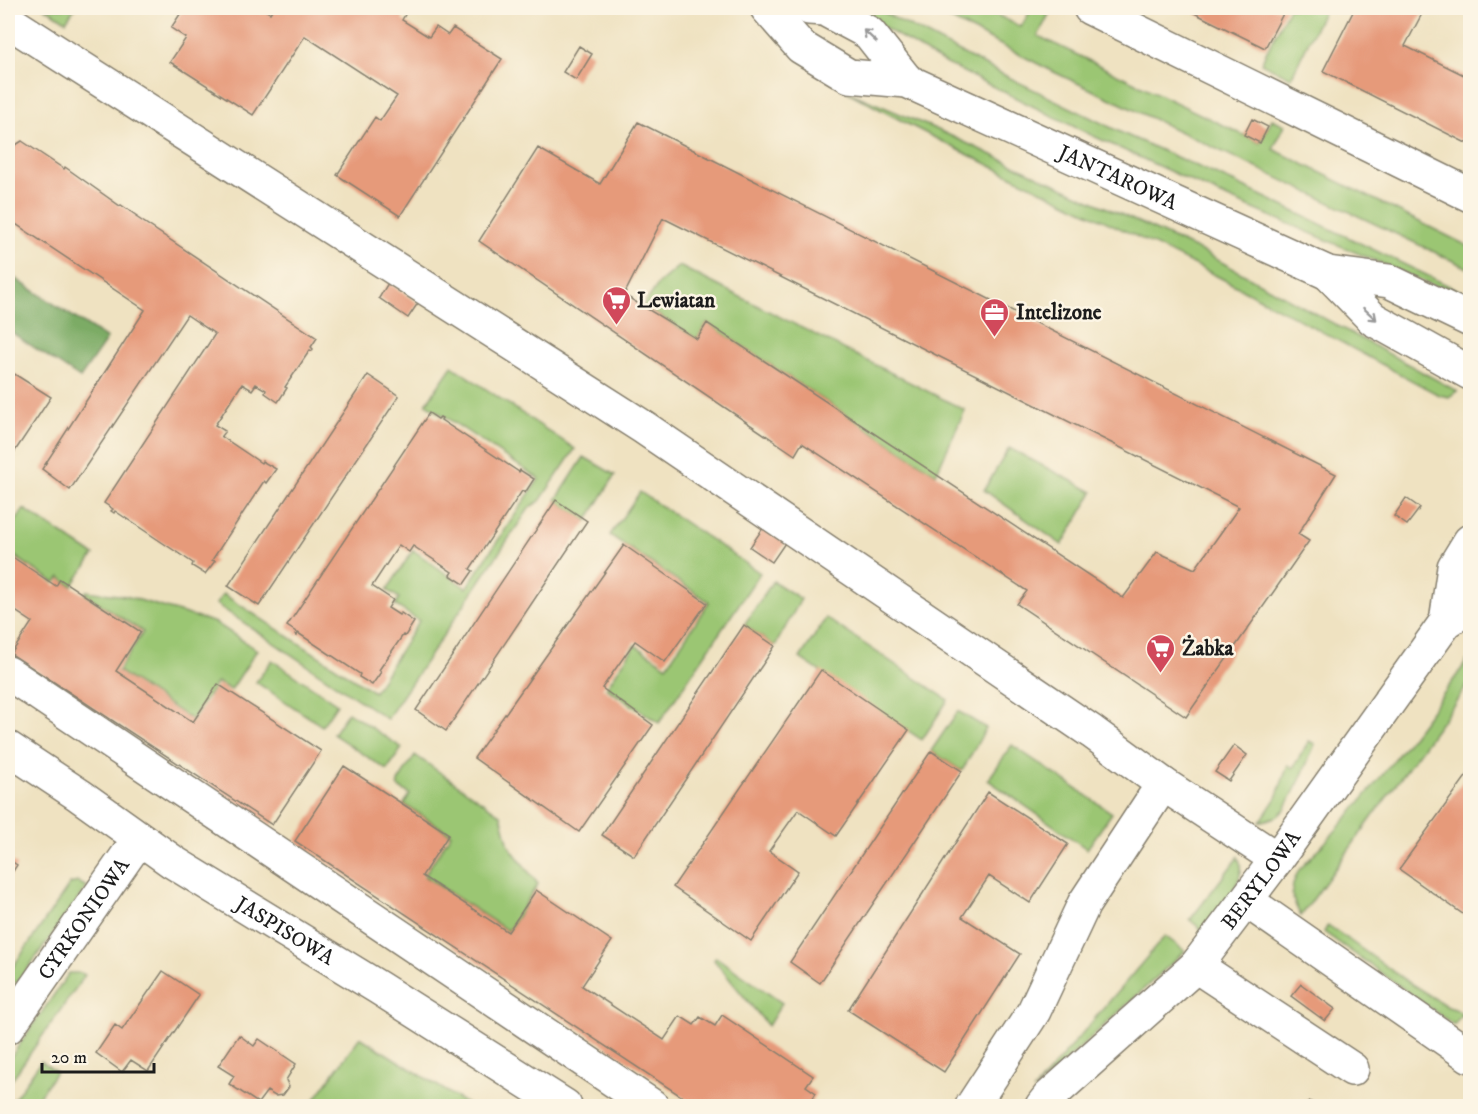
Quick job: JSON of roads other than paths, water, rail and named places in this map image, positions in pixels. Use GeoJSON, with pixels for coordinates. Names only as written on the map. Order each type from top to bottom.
{"type":"FeatureCollection","features":[{"type":"Feature","properties":{"kind":"street","name":"JANTAROWA"},"geometry":{"type":"LineString","coordinates":[[767,8],[801,47],[849,76],[907,81],[1328,273],[1389,281],[1470,320]]}},
{"type":"Feature","properties":{"kind":"street","name":"JANTAROWA"},"geometry":{"type":"LineString","coordinates":[[808,8],[824,9],[869,33],[907,81]]}},
{"type":"Feature","properties":{"kind":"street"},"geometry":{"type":"LineString","coordinates":[[1090,8],[1470,195]]}},
{"type":"Feature","properties":{"kind":"street"},"geometry":{"type":"LineString","coordinates":[[8,21],[643,427],[1092,732],[1163,784],[1277,859]]}},
{"type":"Feature","properties":{"kind":"street","name":"JANTAROWA"},"geometry":{"type":"LineString","coordinates":[[1328,273],[1372,319],[1470,373]]}},
{"type":"Feature","properties":{"kind":"street","name":"BERYLOWA"},"geometry":{"type":"LineString","coordinates":[[1042,1107],[1049,1097],[1196,966],[1247,901],[1458,614],[1454,567],[1470,541]]}},
{"type":"Feature","properties":{"kind":"street"},"geometry":{"type":"LineString","coordinates":[[8,673],[652,1107]]}},
{"type":"Feature","properties":{"kind":"street","name":"JASPISOWA"},"geometry":{"type":"LineString","coordinates":[[8,748],[79,795],[139,839],[565,1107]]}},
{"type":"Feature","properties":{"kind":"street"},"geometry":{"type":"LineString","coordinates":[[972,1107],[1034,1011],[1084,904],[1163,784]]}},
{"type":"Feature","properties":{"kind":"street","name":"CYRKONIOWA"},"geometry":{"type":"LineString","coordinates":[[8,1027],[139,839]]}},
{"type":"Feature","properties":{"kind":"street"},"geometry":{"type":"LineString","coordinates":[[1247,901],[1470,1056]]}},
{"type":"Feature","properties":{"kind":"street"},"geometry":{"type":"LineString","coordinates":[[1196,966],[1352,1069]]}},
{"type":"Feature","properties":{"kind":"place","name":"Lewiatan"},"geometry":{"type":"Point","coordinates":[616,326]}},
{"type":"Feature","properties":{"kind":"place","name":"Intelizone"},"geometry":{"type":"Point","coordinates":[995,338]}},
{"type":"Feature","properties":{"kind":"place","name":"Żabka"},"geometry":{"type":"Point","coordinates":[1161,674]}}]}
